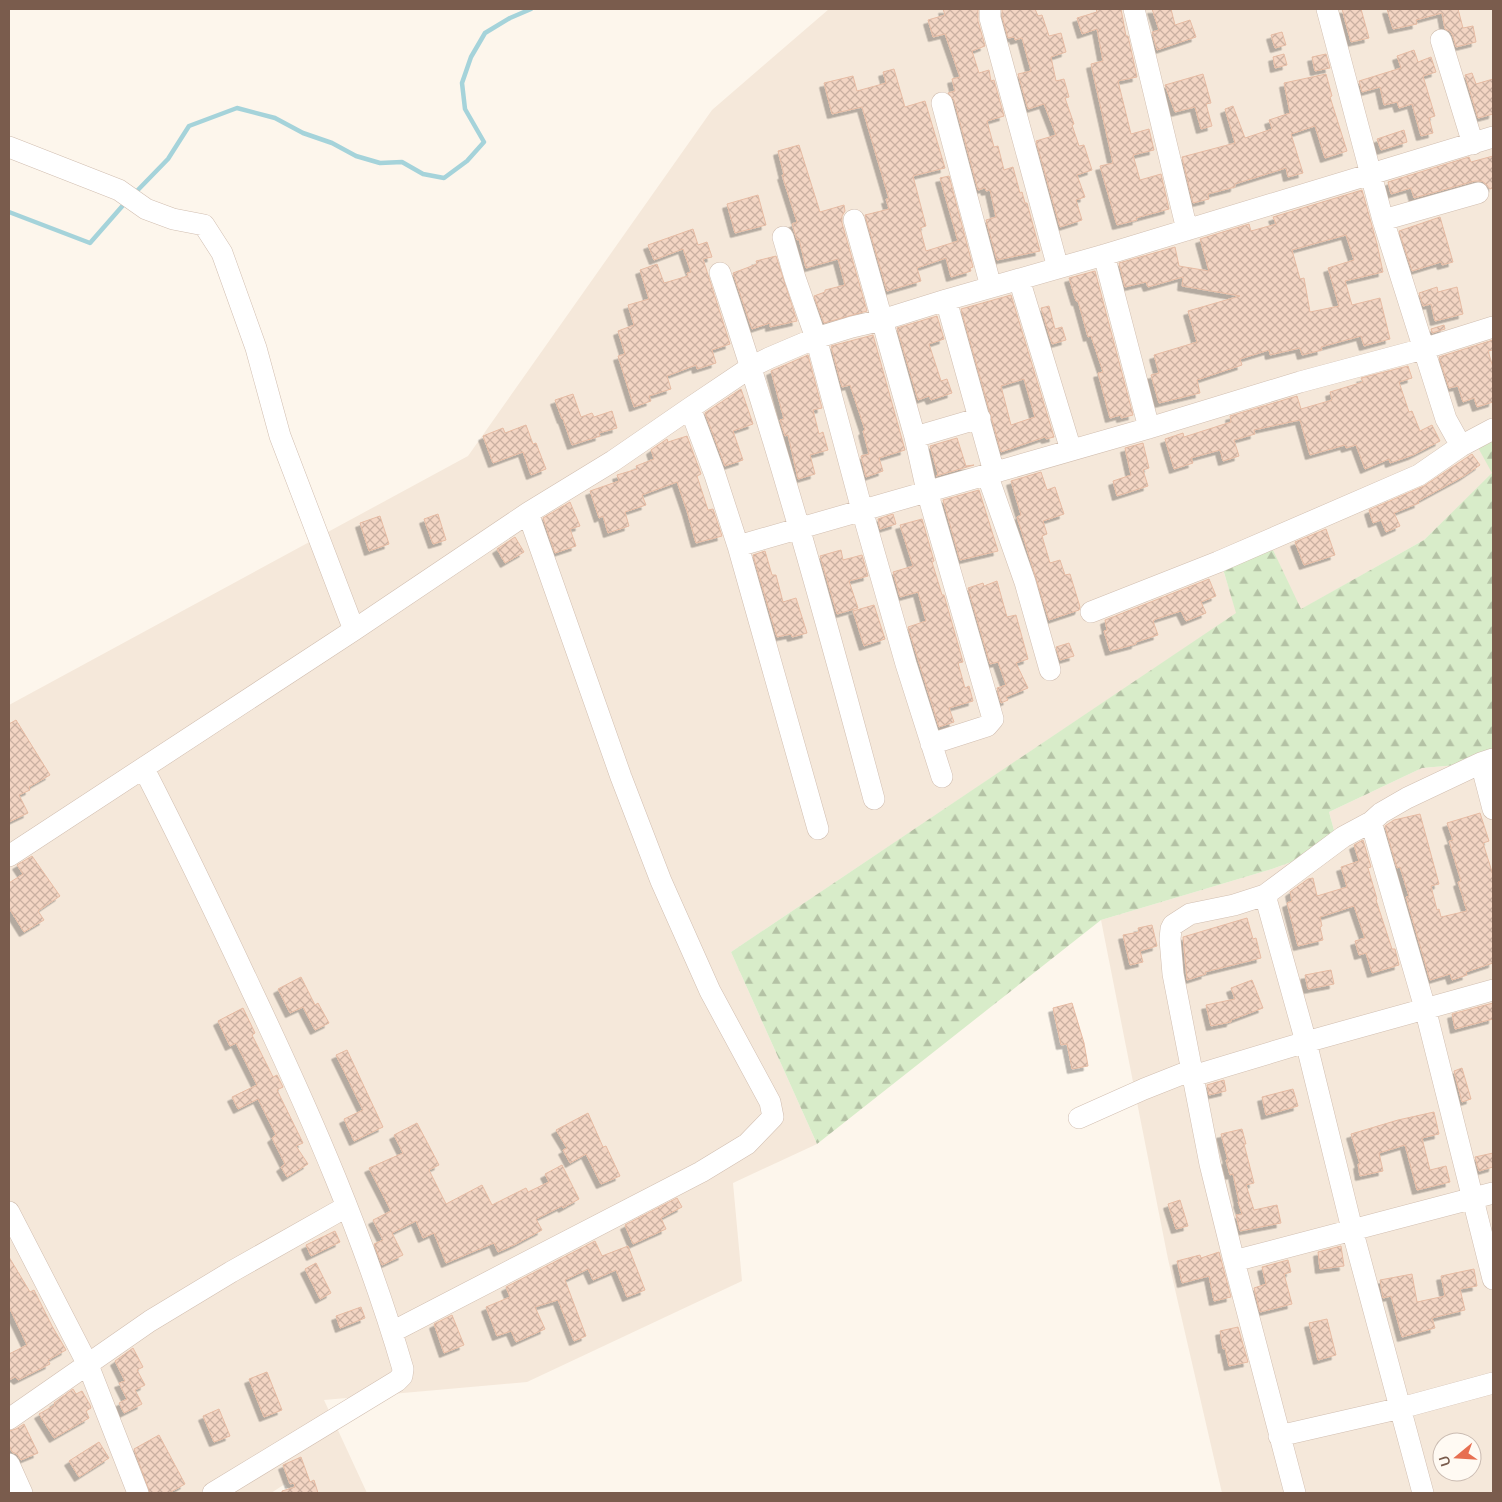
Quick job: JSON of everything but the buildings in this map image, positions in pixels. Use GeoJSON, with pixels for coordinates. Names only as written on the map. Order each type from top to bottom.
{"type":"FeatureCollection","features":[{"type":"Feature","properties":{"kind":"street"},"geometry":{"type":"LineString","coordinates":[[990,9],[990,18],[1058,268]]}},
{"type":"Feature","properties":{"kind":"street"},"geometry":{"type":"LineString","coordinates":[[1134,9],[1187,230]]}},
{"type":"Feature","properties":{"kind":"street"},"geometry":{"type":"LineString","coordinates":[[1327,9],[1383,220],[1446,420],[1461,446]]}},
{"type":"Feature","properties":{"kind":"street"},"geometry":{"type":"LineString","coordinates":[[1441,40],[1473,144]]}},
{"type":"Feature","properties":{"kind":"street"},"geometry":{"type":"LineString","coordinates":[[942,103],[991,287]]}},
{"type":"Feature","properties":{"kind":"street"},"geometry":{"type":"LineString","coordinates":[[9,856],[354,630],[528,512],[613,461],[751,367],[816,338],[1104,255],[1493,138]]}},
{"type":"Feature","properties":{"kind":"street"},"geometry":{"type":"LineString","coordinates":[[9,147],[119,190],[146,209],[204,225],[222,253],[256,348],[280,436],[354,630]]}},
{"type":"Feature","properties":{"kind":"street"},"geometry":{"type":"LineString","coordinates":[[1383,220],[1478,193]]}},
{"type":"Feature","properties":{"kind":"street"},"geometry":{"type":"LineString","coordinates":[[854,220],[915,437],[927,491],[993,720],[987,726],[931,744]]}},
{"type":"Feature","properties":{"kind":"street"},"geometry":{"type":"LineString","coordinates":[[784,237],[795,278],[816,338],[906,664],[942,777]]}},
{"type":"Feature","properties":{"kind":"street"},"geometry":{"type":"LineString","coordinates":[[1104,255],[1149,428]]}},
{"type":"Feature","properties":{"kind":"street"},"geometry":{"type":"LineString","coordinates":[[720,273],[751,367],[798,528],[814,575],[874,799]]}},
{"type":"Feature","properties":{"kind":"street"},"geometry":{"type":"LineString","coordinates":[[1020,279],[1071,450]]}},
{"type":"Feature","properties":{"kind":"street"},"geometry":{"type":"LineString","coordinates":[[946,300],[980,418],[991,473],[1050,670]]}},
{"type":"Feature","properties":{"kind":"street"},"geometry":{"type":"LineString","coordinates":[[738,546],[1149,428],[1300,382],[1423,349],[1493,327]]}},
{"type":"Feature","properties":{"kind":"street"},"geometry":{"type":"LineString","coordinates":[[690,408],[715,475],[738,546],[818,829]]}},
{"type":"Feature","properties":{"kind":"street"},"geometry":{"type":"LineString","coordinates":[[915,437],[980,418]]}},
{"type":"Feature","properties":{"kind":"street"},"geometry":{"type":"LineString","coordinates":[[1091,612],[1218,562],[1419,475],[1461,446],[1493,429]]}},
{"type":"Feature","properties":{"kind":"street"},"geometry":{"type":"LineString","coordinates":[[392,1332],[701,1172],[747,1144],[773,1117],[770,1102],[710,991],[661,881],[621,778],[528,512]]}},
{"type":"Feature","properties":{"kind":"street"},"geometry":{"type":"LineString","coordinates":[[1295,1493],[1210,1164],[1174,974],[1170,939],[1171,929],[1177,922],[1190,914],[1234,905],[1265,896],[1343,837],[1371,822],[1381,813],[1407,798],[1487,761],[1493,809]]}},
{"type":"Feature","properties":{"kind":"street"},"geometry":{"type":"LineString","coordinates":[[144,769],[187,852],[302,1096],[367,1260],[403,1368],[402,1376],[397,1382],[212,1493]]}},
{"type":"Feature","properties":{"kind":"street"},"geometry":{"type":"LineString","coordinates":[[1371,822],[1425,1008],[1493,1279]]}},
{"type":"Feature","properties":{"kind":"street"},"geometry":{"type":"LineString","coordinates":[[1265,896],[1306,1042],[1352,1229],[1423,1493]]}},
{"type":"Feature","properties":{"kind":"street"},"geometry":{"type":"LineString","coordinates":[[1079,1118],[1144,1088],[1493,990]]}},
{"type":"Feature","properties":{"kind":"street"},"geometry":{"type":"LineString","coordinates":[[1234,1260],[1493,1192]]}},
{"type":"Feature","properties":{"kind":"street"},"geometry":{"type":"LineString","coordinates":[[9,1419],[150,1321],[231,1272],[346,1208]]}},
{"type":"Feature","properties":{"kind":"street"},"geometry":{"type":"LineString","coordinates":[[9,1212],[88,1365],[138,1493]]}},
{"type":"Feature","properties":{"kind":"street"},"geometry":{"type":"LineString","coordinates":[[1279,1436],[1401,1408],[1493,1383]]}},
{"type":"Feature","properties":{"kind":"street"},"geometry":{"type":"LineString","coordinates":[[9,1464],[22,1493]]}},
{"type":"Feature","properties":{"kind":"shaded area"},"geometry":{"type":"Polygon","coordinates":[[[829,9],[1493,9],[1493,436],[1477,444],[1493,473],[1424,540],[1300,610],[1223,570],[1237,613],[731,952],[817,1144],[733,1183],[742,1281],[527,1382],[324,1400],[367,1493],[291,1493],[285,1484],[271,1493],[9,1493],[9,705],[468,456],[712,110],[829,9]]]}},
{"type":"Feature","properties":{"kind":"shaded area"},"geometry":{"type":"Polygon","coordinates":[[[1493,762],[1493,1493],[1222,1493],[1168,1259],[1101,920],[1272,869],[1338,845],[1329,812],[1422,768],[1493,762]]]}},
{"type":"Feature","properties":{"kind":"green space"},"geometry":{"type":"Polygon","coordinates":[[[1493,436],[1493,762],[1422,768],[1329,812],[1338,845],[1272,869],[1101,920],[817,1144],[731,952],[1236,613],[1223,569],[1272,548],[1301,609],[1424,540],[1492,473],[1476,444],[1493,436]]]}},
{"type":"Feature","properties":{"kind":"waterway"},"geometry":{"type":"LineString","coordinates":[[134,194],[168,159],[189,126],[237,108],[275,118],[303,133],[332,143],[356,156],[380,163],[402,162],[423,174],[444,178],[467,161],[484,142],[465,109],[462,83],[471,57],[485,33],[510,18],[531,9]]}},
{"type":"Feature","properties":{"kind":"waterway"},"geometry":{"type":"LineString","coordinates":[[9,212],[90,243],[125,203]]}}]}
